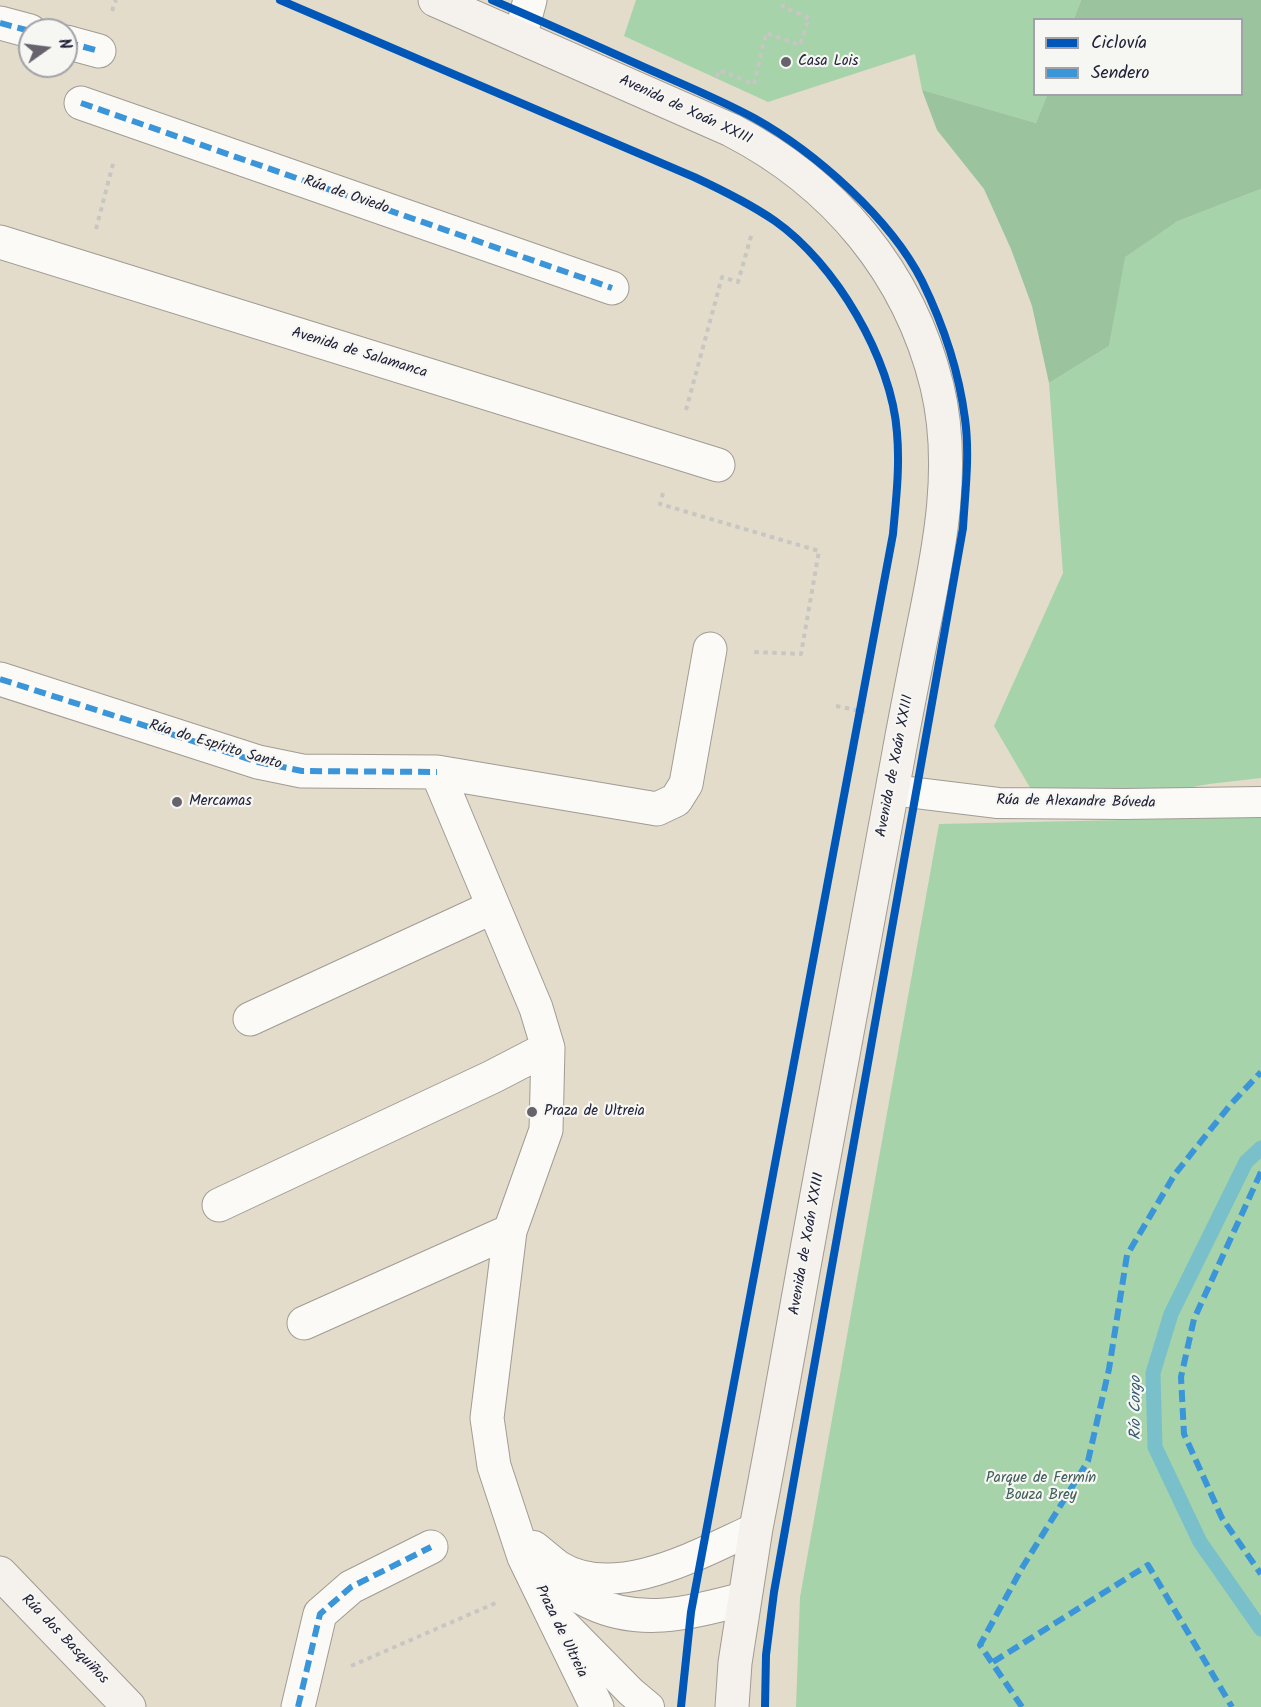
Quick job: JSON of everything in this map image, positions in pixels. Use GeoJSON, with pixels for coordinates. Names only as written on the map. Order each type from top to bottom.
{"type":"FeatureCollection","features":[{"type":"Feature","properties":{"kind":"street","name":"Avenida de Xoán XXIII"},"geometry":{"type":"LineString","coordinates":[[438,0],[714,122],[760,145],[820,191],[854,224],[884,262],[905,299],[936,385],[944,428],[946,473],[943,519],[936,565],[892,790],[756,1528],[735,1663],[732,1707]]}},
{"type":"Feature","properties":{"kind":"street"},"geometry":{"type":"LineString","coordinates":[[520,37],[530,0]]}},
{"type":"Feature","properties":{"kind":"street"},"geometry":{"type":"LineString","coordinates":[[0,23],[18,28]]}},
{"type":"Feature","properties":{"kind":"street"},"geometry":{"type":"LineString","coordinates":[[78,45],[99,51]]}},
{"type":"Feature","properties":{"kind":"street","name":"Rúa de Oviedo"},"geometry":{"type":"LineString","coordinates":[[81,103],[612,288]]}},
{"type":"Feature","properties":{"kind":"street","name":"Avenida de Salamanca"},"geometry":{"type":"LineString","coordinates":[[0,242],[718,465]]}},
{"type":"Feature","properties":{"kind":"street"},"geometry":{"type":"LineString","coordinates":[[437,772],[657,809],[676,800],[686,784],[710,650]]}},
{"type":"Feature","properties":{"kind":"street","name":"Rúa do Espírito Santo"},"geometry":{"type":"LineString","coordinates":[[0,679],[268,764],[302,771],[437,772]]}},
{"type":"Feature","properties":{"kind":"street","name":"Praza de Ultreia"},"geometry":{"type":"LineString","coordinates":[[437,772],[536,1008],[548,1048],[546,1130],[510,1231],[488,1418],[494,1466],[520,1544],[597,1707]]}},
{"type":"Feature","properties":{"kind":"street"},"geometry":{"type":"LineString","coordinates":[[250,1019],[493,907]]}},
{"type":"Feature","properties":{"kind":"street"},"geometry":{"type":"LineString","coordinates":[[219,1205],[492,1077],[548,1048]]}},
{"type":"Feature","properties":{"kind":"street"},"geometry":{"type":"LineString","coordinates":[[304,1323],[510,1231]]}},
{"type":"Feature","properties":{"kind":"street","name":"Praza de Ultreia"},"geometry":{"type":"LineString","coordinates":[[520,1544],[590,1602],[617,1613],[674,1616],[744,1599]]}},
{"type":"Feature","properties":{"kind":"street"},"geometry":{"type":"LineString","coordinates":[[301,1697],[320,1614],[351,1587],[432,1547]]}},
{"type":"Feature","properties":{"kind":"street","name":"Rúa dos Basquiños"},"geometry":{"type":"LineString","coordinates":[[0,1573],[129,1707]]}},
{"type":"Feature","properties":{"kind":"lane","name":"Rúa de Alexandre Bóveda"},"geometry":{"type":"LineString","coordinates":[[892,790],[998,803],[1261,802]]}},
{"type":"Feature","properties":{"kind":"lane"},"geometry":{"type":"LineString","coordinates":[[520,1544],[561,1567],[585,1575],[615,1578],[651,1572],[756,1528]]}},
{"type":"Feature","properties":{"kind":"lane"},"geometry":{"type":"LineString","coordinates":[[550,1609],[630,1692],[649,1707]]}},
{"type":"Feature","properties":{"kind":"path"},"geometry":{"type":"LineString","coordinates":[[716,78],[719,70],[754,84],[766,33],[800,45],[809,18],[783,7],[783,0]]}},
{"type":"Feature","properties":{"kind":"path"},"geometry":{"type":"LineString","coordinates":[[86,269],[125,119]]}},
{"type":"Feature","properties":{"kind":"path"},"geometry":{"type":"LineString","coordinates":[[695,378],[722,277],[738,282],[752,233]]}},
{"type":"Feature","properties":{"kind":"path"},"geometry":{"type":"LineString","coordinates":[[660,504],[819,551],[801,654],[710,650]]}},
{"type":"Feature","properties":{"kind":"path"},"geometry":{"type":"LineString","coordinates":[[857,722],[861,699]]}},
{"type":"Feature","properties":{"kind":"path"},"geometry":{"type":"LineString","coordinates":[[836,706],[875,713]]}},
{"type":"Feature","properties":{"kind":"path"},"geometry":{"type":"LineString","coordinates":[[301,1697],[506,1599]]}},
{"type":"Feature","properties":{"kind":"green space","name":"Casa Lois"},"geometry":{"type":"Polygon","coordinates":[[[636,0],[1081,0],[1074,18],[1033,18],[1033,96],[1047,96],[1036,123],[922,90],[915,54],[768,102],[624,36],[636,0]]]}},
{"type":"Feature","properties":{"kind":"green space"},"geometry":{"type":"Polygon","coordinates":[[[1081,0],[1261,0],[1261,189],[1178,221],[1125,257],[1109,346],[1049,383],[1032,306],[1011,249],[984,189],[937,130],[922,90],[1036,123],[1047,96],[1243,96],[1243,18],[1074,18],[1081,0]]]}},
{"type":"Feature","properties":{"kind":"green space"},"geometry":{"type":"Polygon","coordinates":[[[1261,189],[1261,778],[1153,794],[1032,791],[994,726],[1063,573],[1049,383],[1109,346],[1124,257],[1178,221],[1261,189]]]}},
{"type":"Feature","properties":{"kind":"green space","name":"Parque de Fermín Bouza Brey"},"geometry":{"type":"Polygon","coordinates":[[[1261,817],[1261,1707],[796,1707],[800,1597],[939,824],[1261,817]]]}},
{"type":"Feature","properties":{"kind":"waterway","name":"Río Corgo"},"geometry":{"type":"LineString","coordinates":[[1261,1148],[1246,1162],[1171,1314],[1153,1373],[1155,1447],[1200,1542],[1261,1629]]}},
{"type":"Feature","properties":{"kind":"marked path"},"geometry":{"type":"LineString","coordinates":[[0,23],[18,28]]}},
{"type":"Feature","properties":{"kind":"marked path"},"geometry":{"type":"LineString","coordinates":[[78,45],[99,51]]}},
{"type":"Feature","properties":{"kind":"marked path"},"geometry":{"type":"LineString","coordinates":[[81,103],[612,288]]}},
{"type":"Feature","properties":{"kind":"marked path"},"geometry":{"type":"LineString","coordinates":[[0,679],[258,762],[302,771],[437,772]]}},
{"type":"Feature","properties":{"kind":"marked path"},"geometry":{"type":"LineString","coordinates":[[1022,1707],[980,1645],[1022,1568],[1088,1461],[1109,1369],[1127,1255],[1175,1174],[1231,1104],[1261,1072]]}},
{"type":"Feature","properties":{"kind":"marked path"},"geometry":{"type":"LineString","coordinates":[[1261,1172],[1194,1319],[1181,1377],[1184,1434],[1222,1518],[1261,1574]]}},
{"type":"Feature","properties":{"kind":"marked path"},"geometry":{"type":"LineString","coordinates":[[298,1707],[320,1614],[351,1587],[431,1547]]}},
{"type":"Feature","properties":{"kind":"marked path"},"geometry":{"type":"LineString","coordinates":[[993,1662],[1148,1565],[1232,1707]]}},
{"type":"Feature","properties":{"kind":"cycle path"},"geometry":{"type":"LineString","coordinates":[[280,0],[694,177],[765,214],[797,239],[819,261],[839,287],[872,344],[893,404],[898,458],[893,534],[691,1612],[681,1707]]}},
{"type":"Feature","properties":{"kind":"cycle path"},"geometry":{"type":"LineString","coordinates":[[492,0],[741,111],[777,132],[826,168],[871,211],[891,234],[922,281],[949,348],[959,384],[965,419],[967,474],[963,528],[774,1592],[766,1655],[765,1707]]}},
{"type":"Feature","properties":{"kind":"place","name":"Casa Lois"},"geometry":{"type":"Point","coordinates":[786,62]}},
{"type":"Feature","properties":{"kind":"place","name":"Mercamas"},"geometry":{"type":"Point","coordinates":[177,802]}},
{"type":"Feature","properties":{"kind":"place","name":"Praza de Ultreia"},"geometry":{"type":"Point","coordinates":[532,1112]}}]}
